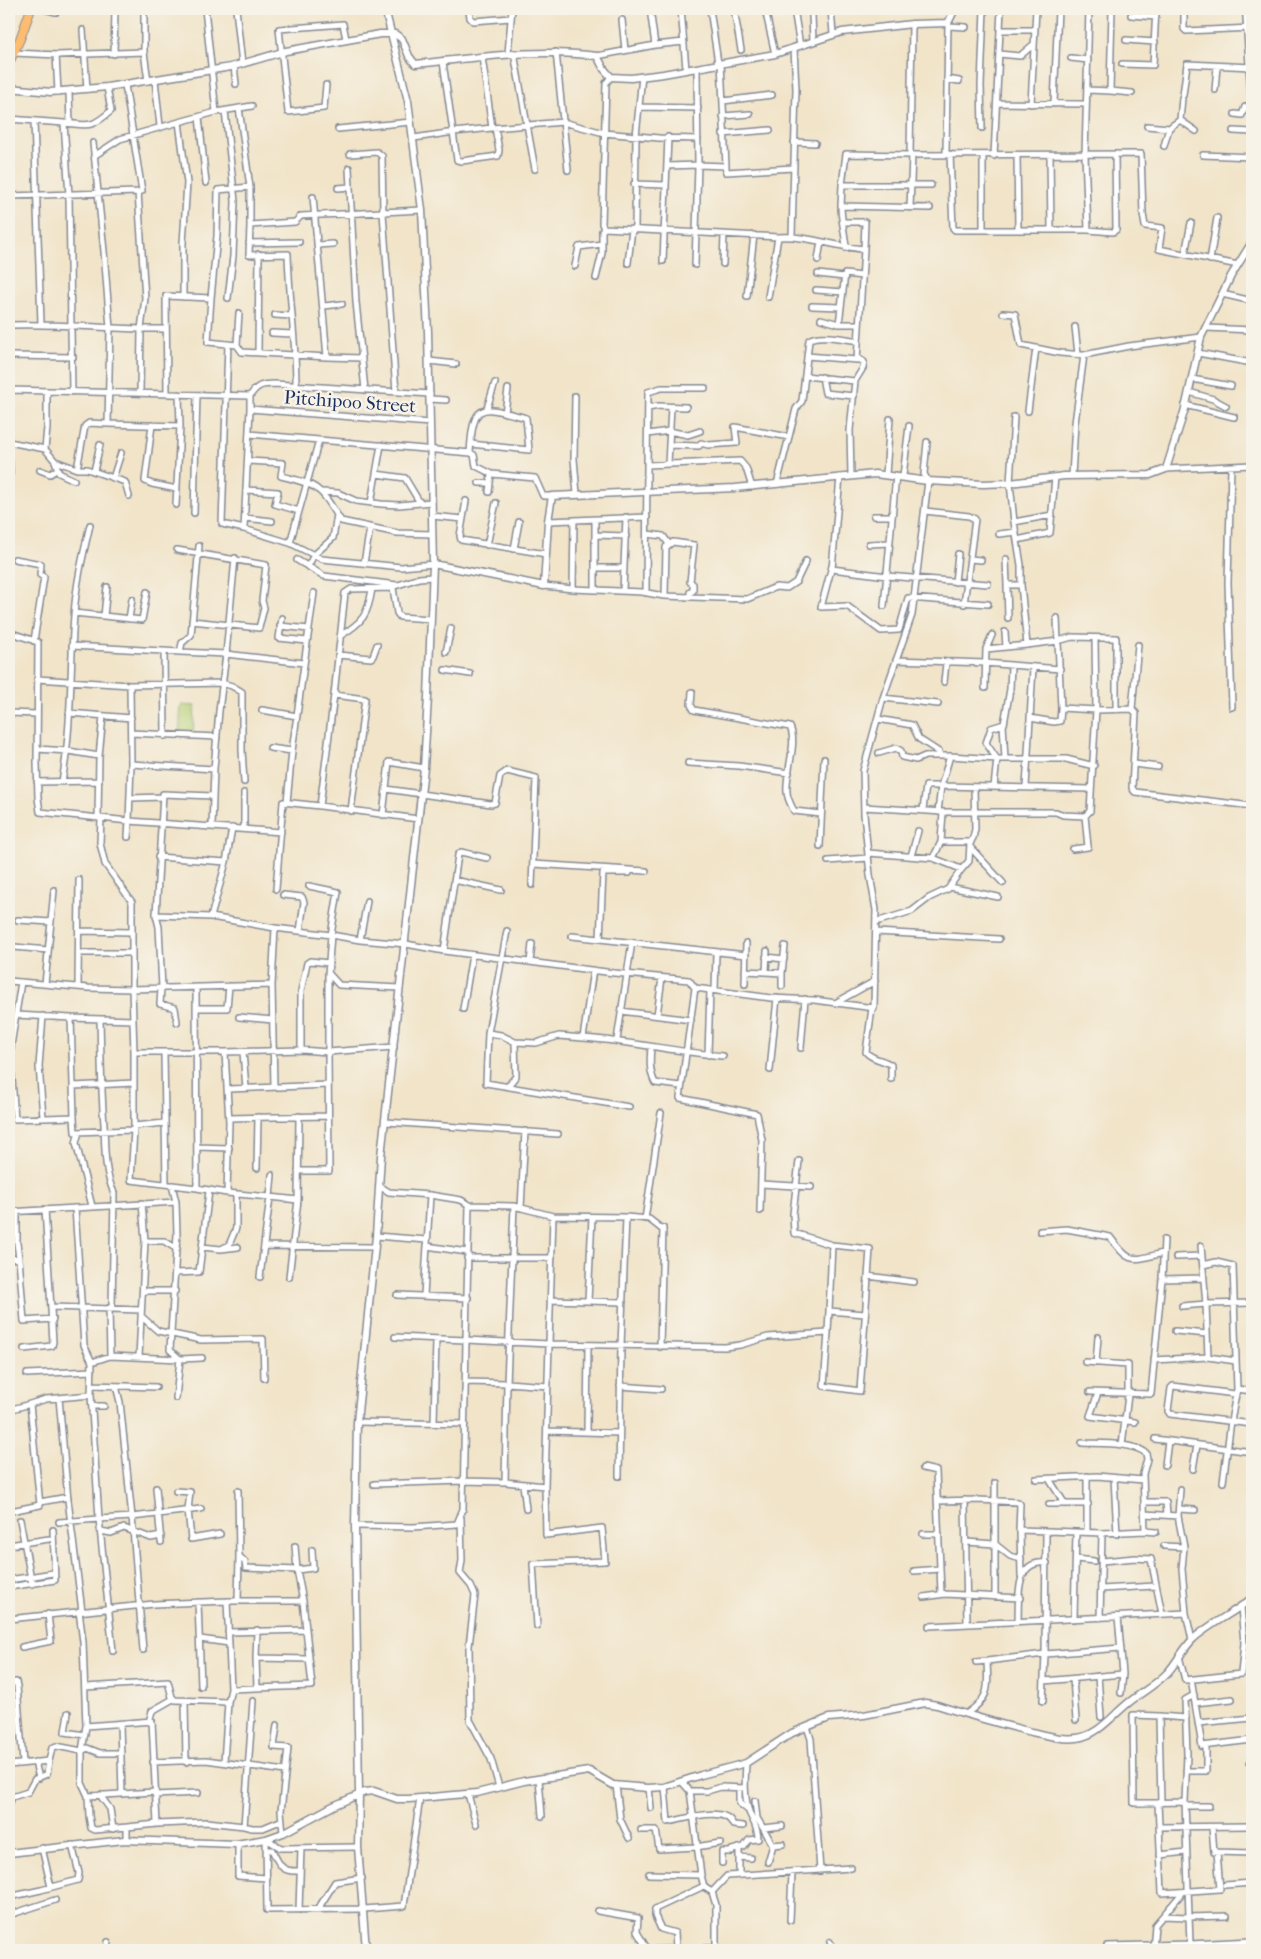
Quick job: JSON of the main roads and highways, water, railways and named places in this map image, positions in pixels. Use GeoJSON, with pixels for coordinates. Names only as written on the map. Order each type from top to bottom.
{"type":"FeatureCollection","features":[{"type":"Feature","properties":{"kind":"main road"},"geometry":{"type":"LineString","coordinates":[[9,62],[26,9]]}},
{"type":"Feature","properties":{"kind":"main road"},"geometry":{"type":"LineString","coordinates":[[11,54],[31,9]]}}]}
